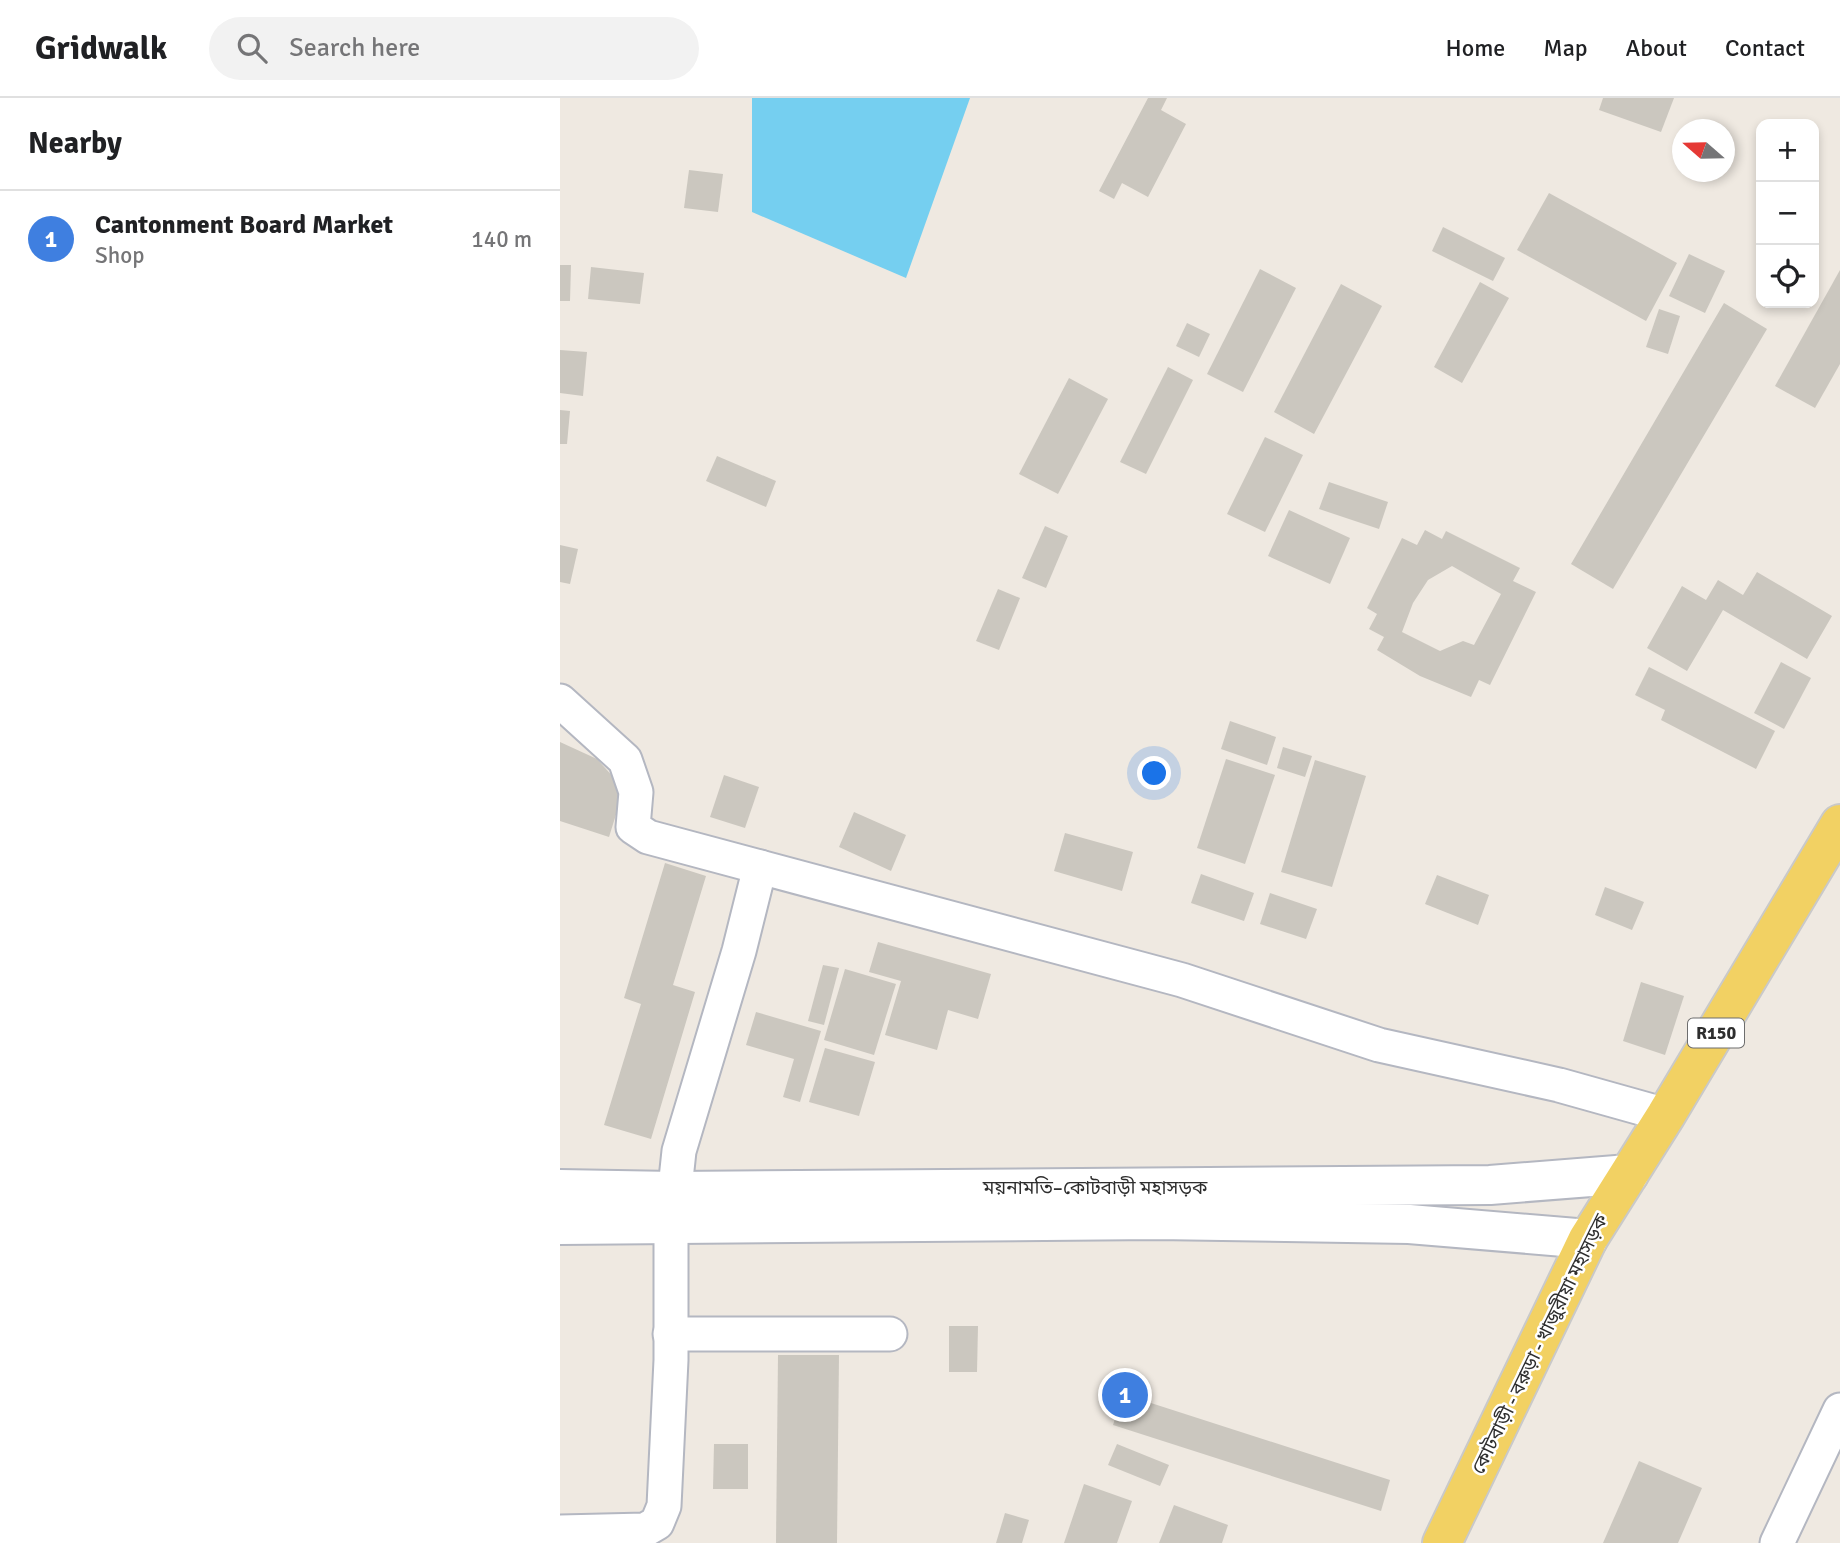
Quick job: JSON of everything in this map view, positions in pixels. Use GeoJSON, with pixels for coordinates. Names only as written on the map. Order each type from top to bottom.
{"type":"FeatureCollection","features":[{"type":"Feature","properties":{"kind":"main road","name":"কোটবাড়ী - বরুড়া - খাজুরীয়া মহাসড়ক"},"geometry":{"type":"LineString","coordinates":[[1442,1543],[1588,1239],[1666,1115],[1840,824]]}},
{"type":"Feature","properties":{"kind":"main road","name":"ময়নামতি–কোটবাড়ী মহাসড়ক"},"geometry":{"type":"LineString","coordinates":[[560,1225],[672,1209],[1490,1185],[1581,1180],[1629,1174]]}},
{"type":"Feature","properties":{"kind":"main road","name":"ময়নামতি–কোটবাড়ী মহাসড়ক"},"geometry":{"type":"LineString","coordinates":[[560,1189],[672,1209],[1409,1224],[1588,1239]]}},
{"type":"Feature","properties":{"kind":"street"},"geometry":{"type":"LineString","coordinates":[[560,701],[625,760],[636,792],[633,827],[648,837],[1182,980],[1379,1045],[1559,1085],[1666,1115]]}},
{"type":"Feature","properties":{"kind":"street"},"geometry":{"type":"LineString","coordinates":[[560,1532],[645,1530],[657,1522],[664,1506],[672,1209],[678,1151],[739,951],[760,867]]}},
{"type":"Feature","properties":{"kind":"street"},"geometry":{"type":"LineString","coordinates":[[670,1334],[890,1334]]}},
{"type":"Feature","properties":{"kind":"street"},"geometry":{"type":"LineString","coordinates":[[1777,1543],[1840,1410]]}},
{"type":"Feature","properties":{"kind":"water"},"geometry":{"type":"Polygon","coordinates":[[[752,98],[970,98],[906,278],[752,212],[752,98]]]}},
{"type":"Feature","properties":{"kind":"building"},"geometry":{"type":"Polygon","coordinates":[[[1148,98],[1167,98],[1161,110],[1186,124],[1148,197],[1122,183],[1114,199],[1099,191],[1148,98]]]}},
{"type":"Feature","properties":{"kind":"building"},"geometry":{"type":"Polygon","coordinates":[[[1603,98],[1674,98],[1661,132],[1599,110],[1603,98]]]}},
{"type":"Feature","properties":{"kind":"building"},"geometry":{"type":"Polygon","coordinates":[[[689,170],[723,174],[718,212],[684,208],[689,170]]]}},
{"type":"Feature","properties":{"kind":"building"},"geometry":{"type":"Polygon","coordinates":[[[1549,193],[1677,263],[1646,321],[1517,250],[1549,193]]]}},
{"type":"Feature","properties":{"kind":"building"},"geometry":{"type":"Polygon","coordinates":[[[1443,227],[1505,258],[1493,281],[1432,251],[1443,227]]]}},
{"type":"Feature","properties":{"kind":"building"},"geometry":{"type":"Polygon","coordinates":[[[1689,254],[1725,271],[1705,313],[1669,296],[1689,254]]]}},
{"type":"Feature","properties":{"kind":"building"},"geometry":{"type":"Polygon","coordinates":[[[560,265],[571,265],[570,301],[560,301],[560,265]]]}},
{"type":"Feature","properties":{"kind":"building"},"geometry":{"type":"Polygon","coordinates":[[[591,267],[644,273],[640,304],[588,299],[591,267]]]}},
{"type":"Feature","properties":{"kind":"building"},"geometry":{"type":"Polygon","coordinates":[[[1260,269],[1296,288],[1243,392],[1207,374],[1260,269]]]}},
{"type":"Feature","properties":{"kind":"building"},"geometry":{"type":"Polygon","coordinates":[[[1840,270],[1840,364],[1815,408],[1775,386],[1840,270]]]}},
{"type":"Feature","properties":{"kind":"building"},"geometry":{"type":"Polygon","coordinates":[[[1480,282],[1509,298],[1462,383],[1434,367],[1480,282]]]}},
{"type":"Feature","properties":{"kind":"building"},"geometry":{"type":"Polygon","coordinates":[[[1341,284],[1382,306],[1314,434],[1274,412],[1341,284]]]}},
{"type":"Feature","properties":{"kind":"building"},"geometry":{"type":"Polygon","coordinates":[[[1724,303],[1767,329],[1613,589],[1571,564],[1724,303]]]}},
{"type":"Feature","properties":{"kind":"building"},"geometry":{"type":"Polygon","coordinates":[[[1659,309],[1680,316],[1668,354],[1646,347],[1659,309]]]}},
{"type":"Feature","properties":{"kind":"building"},"geometry":{"type":"Polygon","coordinates":[[[1187,323],[1210,334],[1199,357],[1176,346],[1187,323]]]}},
{"type":"Feature","properties":{"kind":"building"},"geometry":{"type":"Polygon","coordinates":[[[560,350],[587,352],[583,396],[560,393],[560,350]]]}},
{"type":"Feature","properties":{"kind":"building"},"geometry":{"type":"Polygon","coordinates":[[[1168,367],[1193,380],[1146,474],[1120,462],[1168,367]]]}},
{"type":"Feature","properties":{"kind":"building"},"geometry":{"type":"Polygon","coordinates":[[[1069,378],[1108,399],[1058,494],[1019,474],[1069,378]]]}},
{"type":"Feature","properties":{"kind":"building"},"geometry":{"type":"Polygon","coordinates":[[[560,410],[570,411],[567,444],[560,444],[560,410]]]}},
{"type":"Feature","properties":{"kind":"building"},"geometry":{"type":"Polygon","coordinates":[[[1265,437],[1303,455],[1265,532],[1227,514],[1265,437]]]}},
{"type":"Feature","properties":{"kind":"building"},"geometry":{"type":"Polygon","coordinates":[[[717,456],[776,481],[766,507],[706,481],[717,456]]]}},
{"type":"Feature","properties":{"kind":"building"},"geometry":{"type":"Polygon","coordinates":[[[1329,482],[1388,502],[1379,529],[1319,509],[1329,482]]]}},
{"type":"Feature","properties":{"kind":"building"},"geometry":{"type":"Polygon","coordinates":[[[1289,510],[1350,538],[1330,584],[1268,556],[1289,510]]]}},
{"type":"Feature","properties":{"kind":"building"},"geometry":{"type":"Polygon","coordinates":[[[1045,526],[1068,536],[1046,588],[1022,578],[1045,526]]]}},
{"type":"Feature","properties":{"kind":"building"},"geometry":{"type":"Polygon","coordinates":[[[1425,530],[1442,539],[1446,531],[1520,568],[1513,581],[1536,592],[1490,685],[1479,680],[1471,697],[1420,676],[1377,650],[1384,637],[1369,629],[1377,614],[1367,608],[1402,538],[1417,545],[1425,530]],[[1452,566],[1428,580],[1413,603],[1402,632],[1440,651],[1463,641],[1474,645],[1501,594],[1452,566]]]}},
{"type":"Feature","properties":{"kind":"building"},"geometry":{"type":"Polygon","coordinates":[[[560,545],[578,549],[570,584],[560,582],[560,545]]]}},
{"type":"Feature","properties":{"kind":"building"},"geometry":{"type":"Polygon","coordinates":[[[1757,572],[1832,616],[1807,659],[1723,610],[1687,671],[1647,648],[1682,586],[1706,600],[1718,580],[1743,595],[1757,572]]]}},
{"type":"Feature","properties":{"kind":"building"},"geometry":{"type":"Polygon","coordinates":[[[998,589],[1020,598],[999,650],[976,641],[998,589]]]}},
{"type":"Feature","properties":{"kind":"building"},"geometry":{"type":"Polygon","coordinates":[[[1781,662],[1811,678],[1784,729],[1754,713],[1781,662]]]}},
{"type":"Feature","properties":{"kind":"building"},"geometry":{"type":"Polygon","coordinates":[[[1649,667],[1775,731],[1756,769],[1661,720],[1665,710],[1635,695],[1649,667]]]}},
{"type":"Feature","properties":{"kind":"building"},"geometry":{"type":"Polygon","coordinates":[[[1230,721],[1276,737],[1267,765],[1221,749],[1230,721]]]}},
{"type":"Feature","properties":{"kind":"building"},"geometry":{"type":"Polygon","coordinates":[[[560,742],[597,759],[624,789],[609,837],[560,821],[560,742]]]}},
{"type":"Feature","properties":{"kind":"building"},"geometry":{"type":"Polygon","coordinates":[[[1283,747],[1312,756],[1305,777],[1277,768],[1283,747]]]}},
{"type":"Feature","properties":{"kind":"building"},"geometry":{"type":"Polygon","coordinates":[[[1226,759],[1275,775],[1245,864],[1197,848],[1226,759]]]}},
{"type":"Feature","properties":{"kind":"building"},"geometry":{"type":"Polygon","coordinates":[[[1315,760],[1366,776],[1332,887],[1281,872],[1315,760]]]}},
{"type":"Feature","properties":{"kind":"building"},"geometry":{"type":"Polygon","coordinates":[[[724,775],[759,787],[745,828],[710,817],[724,775]]]}},
{"type":"Feature","properties":{"kind":"building"},"geometry":{"type":"Polygon","coordinates":[[[854,812],[906,835],[891,871],[839,847],[854,812]]]}},
{"type":"Feature","properties":{"kind":"building"},"geometry":{"type":"Polygon","coordinates":[[[1065,833],[1133,852],[1122,891],[1054,871],[1065,833]]]}},
{"type":"Feature","properties":{"kind":"building"},"geometry":{"type":"Polygon","coordinates":[[[665,863],[706,876],[673,985],[695,992],[651,1139],[604,1125],[641,1004],[624,998],[665,863]]]}},
{"type":"Feature","properties":{"kind":"building"},"geometry":{"type":"Polygon","coordinates":[[[1201,874],[1254,893],[1244,921],[1191,903],[1201,874]]]}},
{"type":"Feature","properties":{"kind":"building"},"geometry":{"type":"Polygon","coordinates":[[[1437,875],[1489,895],[1478,925],[1425,904],[1437,875]]]}},
{"type":"Feature","properties":{"kind":"building"},"geometry":{"type":"Polygon","coordinates":[[[1605,887],[1644,902],[1632,930],[1595,915],[1605,887]]]}},
{"type":"Feature","properties":{"kind":"building"},"geometry":{"type":"Polygon","coordinates":[[[1270,893],[1317,909],[1306,939],[1260,924],[1270,893]]]}},
{"type":"Feature","properties":{"kind":"building"},"geometry":{"type":"Polygon","coordinates":[[[878,942],[991,974],[978,1019],[948,1010],[937,1050],[885,1035],[901,981],[869,972],[878,942]]]}},
{"type":"Feature","properties":{"kind":"building"},"geometry":{"type":"Polygon","coordinates":[[[823,965],[839,968],[824,1025],[808,1021],[823,965]]]}},
{"type":"Feature","properties":{"kind":"building"},"geometry":{"type":"Polygon","coordinates":[[[845,969],[896,984],[874,1055],[824,1040],[845,969]]]}},
{"type":"Feature","properties":{"kind":"building"},"geometry":{"type":"Polygon","coordinates":[[[1641,982],[1684,996],[1665,1055],[1623,1041],[1641,982]]]}},
{"type":"Feature","properties":{"kind":"building"},"geometry":{"type":"Polygon","coordinates":[[[756,1012],[821,1031],[800,1102],[783,1097],[794,1059],[746,1045],[756,1012]]]}},
{"type":"Feature","properties":{"kind":"building"},"geometry":{"type":"Polygon","coordinates":[[[825,1048],[875,1062],[859,1116],[809,1102],[825,1048]]]}},
{"type":"Feature","properties":{"kind":"building"},"geometry":{"type":"Polygon","coordinates":[[[949,1326],[978,1326],[977,1372],[949,1372],[949,1326]]]}},
{"type":"Feature","properties":{"kind":"building"},"geometry":{"type":"Polygon","coordinates":[[[778,1355],[839,1355],[837,1543],[776,1543],[778,1355]]]}},
{"type":"Feature","properties":{"kind":"building"},"geometry":{"type":"Polygon","coordinates":[[[1123,1394],[1390,1480],[1381,1511],[1113,1425],[1123,1394]]]}},
{"type":"Feature","properties":{"kind":"building"},"geometry":{"type":"Polygon","coordinates":[[[714,1444],[748,1444],[748,1489],[713,1489],[714,1444]]]}},
{"type":"Feature","properties":{"kind":"building"},"geometry":{"type":"Polygon","coordinates":[[[1117,1444],[1169,1465],[1160,1486],[1108,1465],[1117,1444]]]}},
{"type":"Feature","properties":{"kind":"building"},"geometry":{"type":"Polygon","coordinates":[[[1639,1461],[1702,1488],[1678,1543],[1603,1543],[1639,1461]]]}},
{"type":"Feature","properties":{"kind":"building"},"geometry":{"type":"Polygon","coordinates":[[[1084,1484],[1132,1501],[1117,1543],[1064,1543],[1084,1484]]]}},
{"type":"Feature","properties":{"kind":"building"},"geometry":{"type":"Polygon","coordinates":[[[1174,1505],[1228,1525],[1222,1543],[1159,1543],[1174,1505]]]}},
{"type":"Feature","properties":{"kind":"building"},"geometry":{"type":"Polygon","coordinates":[[[1005,1513],[1029,1520],[1022,1543],[996,1543],[1005,1513]]]}},
{"type":"Feature","properties":{"kind":"place","name":"Cantonment Board Market"},"geometry":{"type":"Point","coordinates":[1125,1395]}}]}
